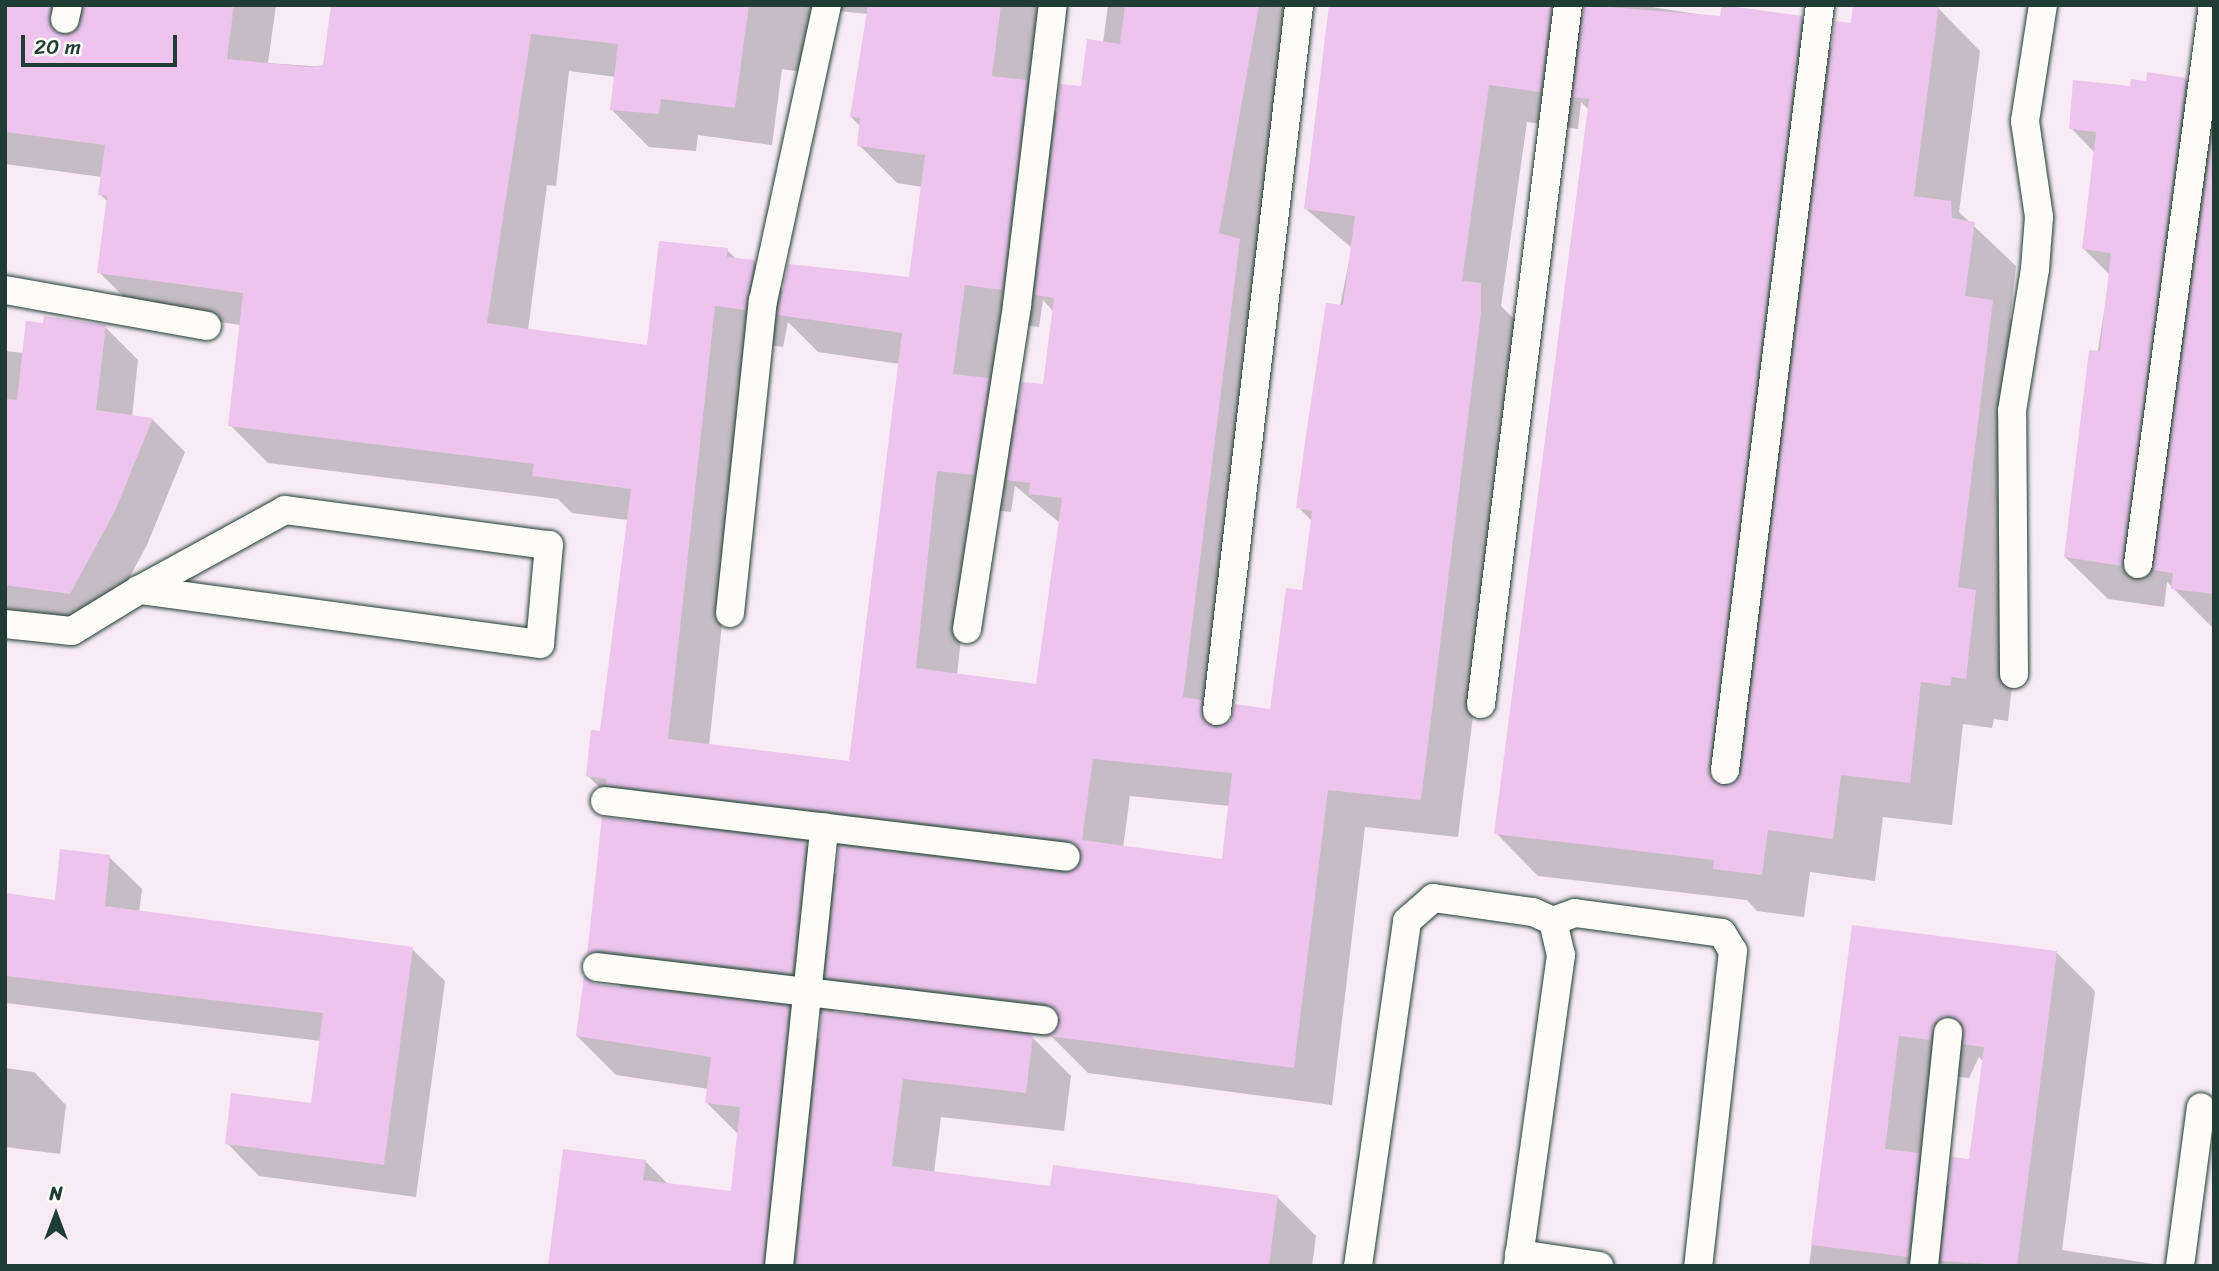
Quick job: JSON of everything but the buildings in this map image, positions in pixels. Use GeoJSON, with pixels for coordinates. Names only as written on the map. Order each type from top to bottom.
{"type":"FeatureCollection","features":[{"type":"Feature","properties":{"kind":"lane"},"geometry":{"type":"LineString","coordinates":[[730,613],[763,300],[827,5]]}},
{"type":"Feature","properties":{"kind":"lane"},"geometry":{"type":"LineString","coordinates":[[967,629],[1017,305],[1053,5]]}},
{"type":"Feature","properties":{"kind":"lane"},"geometry":{"type":"LineString","coordinates":[[1217,711],[1299,5]]}},
{"type":"Feature","properties":{"kind":"lane"},"geometry":{"type":"LineString","coordinates":[[1481,704],[1568,5]]}},
{"type":"Feature","properties":{"kind":"lane"},"geometry":{"type":"LineString","coordinates":[[1724,770],[1820,5]]}},
{"type":"Feature","properties":{"kind":"lane"},"geometry":{"type":"LineString","coordinates":[[2014,674],[2012,411],[2035,269],[2039,217],[2025,121],[2043,5]]}},
{"type":"Feature","properties":{"kind":"lane"},"geometry":{"type":"LineString","coordinates":[[2138,564],[2213,5]]}},
{"type":"Feature","properties":{"kind":"lane"},"geometry":{"type":"LineString","coordinates":[[5,290],[207,326]]}},
{"type":"Feature","properties":{"kind":"lane"},"geometry":{"type":"LineString","coordinates":[[5,624],[72,631],[139,590],[285,510],[550,545],[540,644],[139,590]]}},
{"type":"Feature","properties":{"kind":"lane"},"geometry":{"type":"LineString","coordinates":[[605,801],[1066,857]]}},
{"type":"Feature","properties":{"kind":"lane"},"geometry":{"type":"LineString","coordinates":[[779,1266],[824,827]]}},
{"type":"Feature","properties":{"kind":"lane"},"geometry":{"type":"LineString","coordinates":[[1358,1266],[1407,921],[1433,898],[1533,912],[1553,921],[1575,913],[1722,933],[1733,951],[1698,1266]]}},
{"type":"Feature","properties":{"kind":"lane"},"geometry":{"type":"LineString","coordinates":[[1553,921],[1561,955],[1518,1260],[1600,1266]]}},
{"type":"Feature","properties":{"kind":"lane"},"geometry":{"type":"LineString","coordinates":[[597,967],[1044,1020]]}},
{"type":"Feature","properties":{"kind":"lane"},"geometry":{"type":"LineString","coordinates":[[1924,1266],[1948,1032]]}},
{"type":"Feature","properties":{"kind":"lane"},"geometry":{"type":"LineString","coordinates":[[2180,1266],[2201,1107]]}}]}
